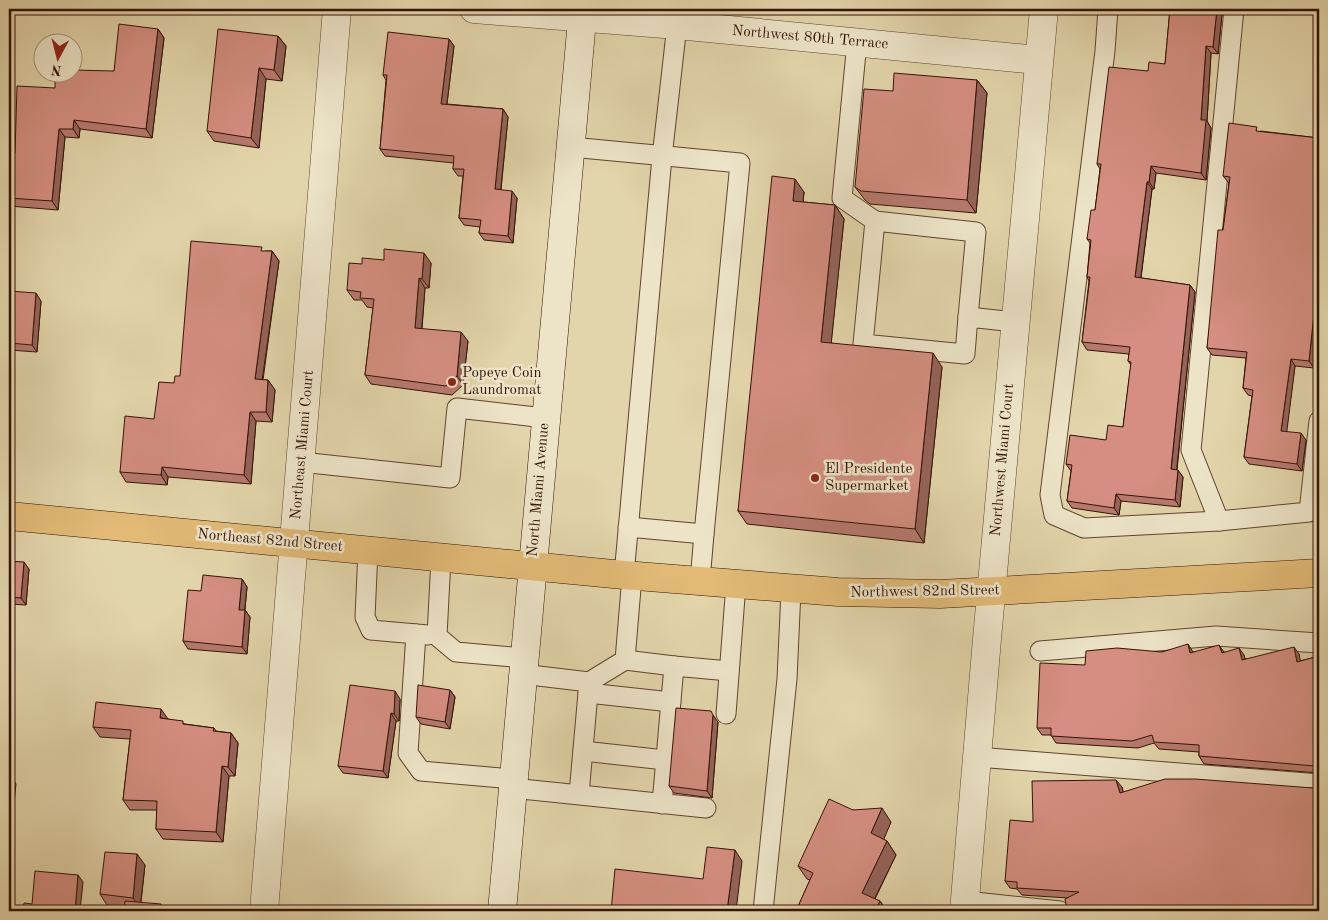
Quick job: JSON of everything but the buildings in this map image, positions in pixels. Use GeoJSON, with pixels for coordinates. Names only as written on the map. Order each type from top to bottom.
{"type":"FeatureCollection","features":[{"type":"Feature","properties":{"kind":"main road","name":"Northeast 82nd Street"},"geometry":{"type":"LineString","coordinates":[[9,516],[532,566]]}},
{"type":"Feature","properties":{"kind":"main road","name":"Northwest 82nd Street"},"geometry":{"type":"LineString","coordinates":[[532,566],[791,590],[888,594],[991,591],[1319,573]]}},
{"type":"Feature","properties":{"kind":"street","name":"Northeast Miami Court"},"geometry":{"type":"LineString","coordinates":[[264,911],[302,462],[337,9]]}},
{"type":"Feature","properties":{"kind":"street","name":"Northwest 80th Terrace"},"geometry":{"type":"LineString","coordinates":[[474,9],[582,13],[694,21],[858,42],[1038,60]]}},
{"type":"Feature","properties":{"kind":"street","name":"Northwest Miami Court"},"geometry":{"type":"LineString","coordinates":[[965,906],[991,591],[1044,9]]}},
{"type":"Feature","properties":{"kind":"street","name":"North Miami Avenue"},"geometry":{"type":"LineString","coordinates":[[502,911],[582,13]]}},
{"type":"Feature","properties":{"kind":"lane"},"geometry":{"type":"LineString","coordinates":[[1108,9],[1106,51],[1050,496],[1054,515],[1084,528],[1219,521],[1310,512],[1319,421]]}},
{"type":"Feature","properties":{"kind":"lane"},"geometry":{"type":"LineString","coordinates":[[1219,521],[1191,450],[1234,9]]}},
{"type":"Feature","properties":{"kind":"lane"},"geometry":{"type":"LineString","coordinates":[[626,660],[628,527],[662,157],[694,21]]}},
{"type":"Feature","properties":{"kind":"lane"},"geometry":{"type":"LineString","coordinates":[[858,42],[842,198],[875,221],[976,232],[965,354],[863,344],[875,221]]}},
{"type":"Feature","properties":{"kind":"lane"},"geometry":{"type":"LineString","coordinates":[[571,147],[740,163],[700,581]]}},
{"type":"Feature","properties":{"kind":"lane"},"geometry":{"type":"LineString","coordinates":[[968,317],[1016,322]]}},
{"type":"Feature","properties":{"kind":"lane"},"geometry":{"type":"LineString","coordinates":[[302,462],[450,478],[457,408],[545,418]]}},
{"type":"Feature","properties":{"kind":"lane"},"geometry":{"type":"LineString","coordinates":[[628,527],[704,534]]}},
{"type":"Feature","properties":{"kind":"lane"},"geometry":{"type":"LineString","coordinates":[[368,551],[365,617],[371,630],[437,636],[456,652],[523,666],[589,688],[609,704],[661,706]]}},
{"type":"Feature","properties":{"kind":"lane"},"geometry":{"type":"LineString","coordinates":[[437,636],[441,558]]}},
{"type":"Feature","properties":{"kind":"lane"},"geometry":{"type":"LineString","coordinates":[[726,714],[736,584]]}},
{"type":"Feature","properties":{"kind":"lane"},"geometry":{"type":"LineString","coordinates":[[762,911],[787,679],[791,590]]}},
{"type":"Feature","properties":{"kind":"lane"},"geometry":{"type":"LineString","coordinates":[[416,634],[408,752],[421,771],[579,794],[706,808]]}},
{"type":"Feature","properties":{"kind":"lane"},"geometry":{"type":"LineString","coordinates":[[1040,651],[1216,636],[1319,643]]}},
{"type":"Feature","properties":{"kind":"lane"},"geometry":{"type":"LineString","coordinates":[[579,794],[589,688],[626,660],[729,670]]}},
{"type":"Feature","properties":{"kind":"lane"},"geometry":{"type":"LineString","coordinates":[[662,804],[657,754],[661,706],[674,666]]}},
{"type":"Feature","properties":{"kind":"lane"},"geometry":{"type":"LineString","coordinates":[[583,751],[605,747],[657,754]]}},
{"type":"Feature","properties":{"kind":"lane"},"geometry":{"type":"LineString","coordinates":[[977,757],[1319,784]]}},
{"type":"Feature","properties":{"kind":"lane"},"geometry":{"type":"LineString","coordinates":[[965,906],[1060,911]]}},
{"type":"Feature","properties":{"kind":"place","name":"Popeye Coin Laundromat"},"geometry":{"type":"Point","coordinates":[452,382]}},
{"type":"Feature","properties":{"kind":"place","name":"El Presidente Supermarket"},"geometry":{"type":"Point","coordinates":[815,478]}}]}
